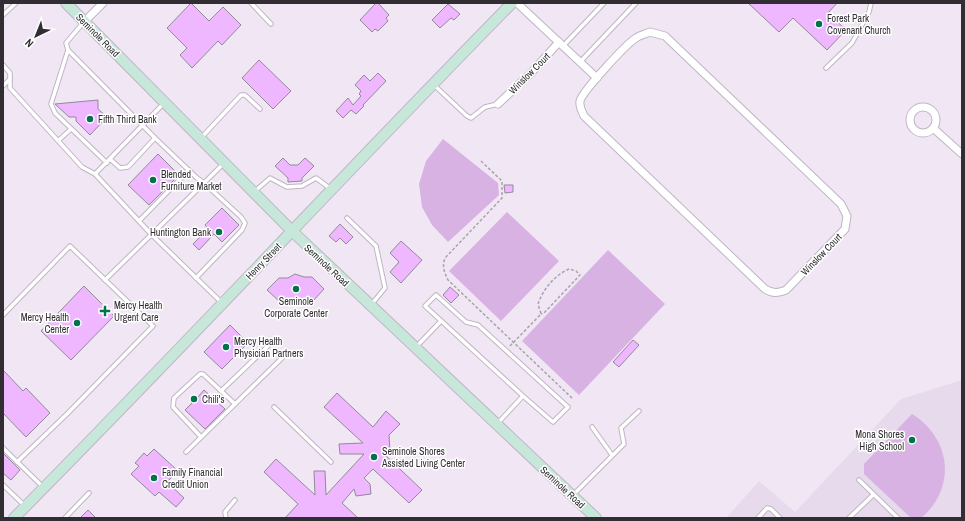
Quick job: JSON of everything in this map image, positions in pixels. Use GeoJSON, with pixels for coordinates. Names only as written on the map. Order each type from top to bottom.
{"type":"FeatureCollection","features":[{"type":"Feature","properties":{"kind":"street","name":"Seminole Road"},"geometry":{"type":"LineString","coordinates":[[66,3],[292,232],[596,518]]}},
{"type":"Feature","properties":{"kind":"street"},"geometry":{"type":"LineString","coordinates":[[84,22],[103,3]]}},
{"type":"Feature","properties":{"kind":"street","name":"Henry Street"},"geometry":{"type":"LineString","coordinates":[[14,518],[512,3]]}},
{"type":"Feature","properties":{"kind":"street"},"geometry":{"type":"LineString","coordinates":[[517,3],[597,78]]}},
{"type":"Feature","properties":{"kind":"street","name":"Winslow Court"},"geometry":{"type":"LineString","coordinates":[[650,32],[664,36],[841,204],[847,216],[845,229],[786,290],[779,293],[772,293],[768,291],[584,116],[580,108],[580,101],[597,78],[636,38],[650,32]]}},
{"type":"Feature","properties":{"kind":"street","name":"Winslow Court"},"geometry":{"type":"LineString","coordinates":[[498,104],[561,44]]}},
{"type":"Feature","properties":{"kind":"street"},"geometry":{"type":"LineString","coordinates":[[933,128],[962,154]]}},
{"type":"Feature","properties":{"kind":"lane"},"geometry":{"type":"LineString","coordinates":[[3,15],[16,3]]}},
{"type":"Feature","properties":{"kind":"lane"},"geometry":{"type":"LineString","coordinates":[[251,3],[272,24]]}},
{"type":"Feature","properties":{"kind":"lane"},"geometry":{"type":"LineString","coordinates":[[561,44],[604,3]]}},
{"type":"Feature","properties":{"kind":"lane"},"geometry":{"type":"LineString","coordinates":[[580,62],[636,3]]}},
{"type":"Feature","properties":{"kind":"lane"},"geometry":{"type":"LineString","coordinates":[[826,68],[852,42],[869,12],[871,3]]}},
{"type":"Feature","properties":{"kind":"lane"},"geometry":{"type":"LineString","coordinates":[[84,22],[66,43],[68,50],[155,138],[241,217],[245,224],[242,230],[196,278]]}},
{"type":"Feature","properties":{"kind":"lane"},"geometry":{"type":"LineString","coordinates":[[68,50],[51,104],[55,113],[106,162]]}},
{"type":"Feature","properties":{"kind":"lane"},"geometry":{"type":"LineString","coordinates":[[3,65],[10,73],[10,88],[82,167],[95,174],[151,234],[222,303]]}},
{"type":"Feature","properties":{"kind":"lane"},"geometry":{"type":"LineString","coordinates":[[3,86],[10,79]]}},
{"type":"Feature","properties":{"kind":"lane"},"geometry":{"type":"LineString","coordinates":[[433,84],[471,118],[485,107],[498,104]]}},
{"type":"Feature","properties":{"kind":"lane"},"geometry":{"type":"LineString","coordinates":[[200,139],[241,94],[245,95],[260,109]]}},
{"type":"Feature","properties":{"kind":"lane"},"geometry":{"type":"LineString","coordinates":[[95,174],[164,103]]}},
{"type":"Feature","properties":{"kind":"lane"},"geometry":{"type":"LineString","coordinates":[[59,140],[71,129]]}},
{"type":"Feature","properties":{"kind":"lane"},"geometry":{"type":"LineString","coordinates":[[110,159],[120,168],[128,167],[155,138]]}},
{"type":"Feature","properties":{"kind":"lane"},"geometry":{"type":"LineString","coordinates":[[105,280],[224,163]]}},
{"type":"Feature","properties":{"kind":"lane"},"geometry":{"type":"LineString","coordinates":[[139,221],[189,170]]}},
{"type":"Feature","properties":{"kind":"lane"},"geometry":{"type":"LineString","coordinates":[[253,192],[270,178],[287,187],[302,186],[316,178],[332,190]]}},
{"type":"Feature","properties":{"kind":"lane"},"geometry":{"type":"LineString","coordinates":[[347,218],[376,246],[385,288],[371,306]]}},
{"type":"Feature","properties":{"kind":"lane"},"geometry":{"type":"LineString","coordinates":[[3,315],[70,246],[153,326],[68,413],[17,462]]}},
{"type":"Feature","properties":{"kind":"lane"},"geometry":{"type":"LineString","coordinates":[[436,295],[466,322],[478,325],[506,350],[568,407],[553,422],[425,306],[436,295]]}},
{"type":"Feature","properties":{"kind":"lane"},"geometry":{"type":"LineString","coordinates":[[415,348],[441,321]]}},
{"type":"Feature","properties":{"kind":"lane"},"geometry":{"type":"LineString","coordinates":[[221,391],[268,346]]}},
{"type":"Feature","properties":{"kind":"lane"},"geometry":{"type":"LineString","coordinates":[[186,452],[282,358]]}},
{"type":"Feature","properties":{"kind":"lane"},"geometry":{"type":"LineString","coordinates":[[201,437],[172,407],[174,398],[200,374],[203,374],[235,404]]}},
{"type":"Feature","properties":{"kind":"lane"},"geometry":{"type":"LineString","coordinates":[[496,424],[523,396]]}},
{"type":"Feature","properties":{"kind":"lane"},"geometry":{"type":"LineString","coordinates":[[274,407],[331,462]]}},
{"type":"Feature","properties":{"kind":"lane"},"geometry":{"type":"LineString","coordinates":[[572,496],[624,444],[621,428],[638,411]]}},
{"type":"Feature","properties":{"kind":"lane"},"geometry":{"type":"LineString","coordinates":[[592,427],[612,455]]}},
{"type":"Feature","properties":{"kind":"lane"},"geometry":{"type":"LineString","coordinates":[[3,448],[44,488]]}},
{"type":"Feature","properties":{"kind":"lane"},"geometry":{"type":"LineString","coordinates":[[859,480],[898,518]]}},
{"type":"Feature","properties":{"kind":"lane"},"geometry":{"type":"LineString","coordinates":[[3,485],[26,506]]}},
{"type":"Feature","properties":{"kind":"lane"},"geometry":{"type":"LineString","coordinates":[[64,518],[89,493]]}},
{"type":"Feature","properties":{"kind":"lane"},"geometry":{"type":"LineString","coordinates":[[849,518],[873,494]]}},
{"type":"Feature","properties":{"kind":"lane"},"geometry":{"type":"LineString","coordinates":[[226,518],[225,512],[235,500]]}},
{"type":"Feature","properties":{"kind":"lane"},"geometry":{"type":"LineString","coordinates":[[758,518],[767,508],[771,509],[780,518]]}},
{"type":"Feature","properties":{"kind":"path"},"geometry":{"type":"LineString","coordinates":[[481,161],[502,181],[502,198],[445,258],[444,268],[448,280],[573,400]]}},
{"type":"Feature","properties":{"kind":"path"},"geometry":{"type":"LineString","coordinates":[[506,350],[580,275],[576,271],[569,269],[561,273],[544,290],[538,304],[541,314]]}},
{"type":"Feature","properties":{"kind":"shaded area"},"geometry":{"type":"Polygon","coordinates":[[[443,139],[498,183],[499,195],[448,242],[432,225],[422,207],[419,184],[426,161],[443,139]]]}},
{"type":"Feature","properties":{"kind":"shaded area"},"geometry":{"type":"Polygon","coordinates":[[[507,212],[559,261],[501,321],[449,271],[507,212]]]}},
{"type":"Feature","properties":{"kind":"shaded area"},"geometry":{"type":"Polygon","coordinates":[[[608,250],[665,304],[579,395],[522,341],[608,250]]]}},
{"type":"Feature","properties":{"kind":"shaded area","name":"Mona Shores High School"},"geometry":{"type":"Polygon","coordinates":[[[962,380],[962,518],[726,518],[759,481],[795,512],[901,399],[962,380]]]}},
{"type":"Feature","properties":{"kind":"shaded area"},"geometry":{"type":"Polygon","coordinates":[[[912,414],[925,424],[935,436],[945,464],[944,478],[940,492],[933,506],[921,518],[911,518],[864,474],[864,464],[912,414]]]}},
{"type":"Feature","properties":{"kind":"building"},"geometry":{"type":"Polygon","coordinates":[[[191,3],[209,21],[223,7],[241,25],[222,45],[218,41],[192,68],[180,55],[187,48],[167,28],[191,3]]]}},
{"type":"Feature","properties":{"kind":"building"},"geometry":{"type":"Polygon","coordinates":[[[376,3],[378,3],[389,15],[386,18],[388,21],[378,31],[375,29],[372,32],[360,20],[376,3]]]}},
{"type":"Feature","properties":{"kind":"building","name":"Forest Park Covenant Church"},"geometry":{"type":"Polygon","coordinates":[[[748,3],[837,3],[828,13],[846,30],[827,50],[793,18],[779,32],[748,3]]]}},
{"type":"Feature","properties":{"kind":"building"},"geometry":{"type":"Polygon","coordinates":[[[448,4],[460,14],[454,20],[451,18],[440,28],[432,20],[448,4]]]}},
{"type":"Feature","properties":{"kind":"building"},"geometry":{"type":"Polygon","coordinates":[[[259,60],[291,91],[273,109],[242,78],[259,60]]]}},
{"type":"Feature","properties":{"kind":"building"},"geometry":{"type":"Polygon","coordinates":[[[378,73],[386,81],[356,114],[351,110],[343,118],[336,111],[348,98],[353,105],[361,96],[359,94],[361,91],[355,85],[364,75],[370,81],[378,73]]]}},
{"type":"Feature","properties":{"kind":"building","name":"Fifth Third Bank"},"geometry":{"type":"Polygon","coordinates":[[[98,100],[98,109],[107,117],[90,135],[76,121],[76,117],[69,117],[55,104],[98,100]]]}},
{"type":"Feature","properties":{"kind":"building","name":"Blended Furniture Market"},"geometry":{"type":"Polygon","coordinates":[[[158,154],[179,175],[149,205],[128,185],[158,154]]]}},
{"type":"Feature","properties":{"kind":"building"},"geometry":{"type":"Polygon","coordinates":[[[283,158],[290,165],[298,165],[305,158],[314,166],[302,178],[302,181],[288,182],[288,178],[275,166],[283,158]]]}},
{"type":"Feature","properties":{"kind":"building"},"geometry":{"type":"Polygon","coordinates":[[[504,185],[513,185],[513,192],[505,193],[504,185]]]}},
{"type":"Feature","properties":{"kind":"building","name":"Huntington Bank"},"geometry":{"type":"Polygon","coordinates":[[[222,208],[239,225],[222,242],[214,234],[199,250],[193,244],[208,229],[205,225],[222,208]]]}},
{"type":"Feature","properties":{"kind":"building"},"geometry":{"type":"Polygon","coordinates":[[[340,224],[353,237],[346,244],[340,238],[336,242],[329,236],[340,224]]]}},
{"type":"Feature","properties":{"kind":"building"},"geometry":{"type":"Polygon","coordinates":[[[401,241],[422,260],[401,283],[390,272],[399,262],[390,253],[401,241]]]}},
{"type":"Feature","properties":{"kind":"building","name":"Seminole Corporate Center"},"geometry":{"type":"Polygon","coordinates":[[[295,274],[304,277],[312,277],[324,289],[313,301],[304,301],[295,304],[279,301],[267,290],[279,278],[288,278],[295,274]]]}},
{"type":"Feature","properties":{"kind":"building","name":"Mercy Health Center"},"geometry":{"type":"Polygon","coordinates":[[[84,286],[114,316],[71,360],[41,331],[84,286]]]}},
{"type":"Feature","properties":{"kind":"building"},"geometry":{"type":"Polygon","coordinates":[[[450,287],[459,295],[451,303],[443,295],[450,287]]]}},
{"type":"Feature","properties":{"kind":"building","name":"Mercy Health Physician Partners"},"geometry":{"type":"Polygon","coordinates":[[[230,325],[248,343],[222,369],[204,352],[230,325]]]}},
{"type":"Feature","properties":{"kind":"building"},"geometry":{"type":"Polygon","coordinates":[[[633,340],[639,345],[619,367],[613,362],[633,340]]]}},
{"type":"Feature","properties":{"kind":"building"},"geometry":{"type":"Polygon","coordinates":[[[3,370],[23,391],[26,388],[50,413],[26,437],[3,413],[3,370]]]}},
{"type":"Feature","properties":{"kind":"building"},"geometry":{"type":"Polygon","coordinates":[[[204,390],[225,409],[205,429],[185,410],[192,403],[190,401],[195,395],[197,398],[204,390]]]}},
{"type":"Feature","properties":{"kind":"building","name":"Seminole Shores Assisted Living Center"},"geometry":{"type":"Polygon","coordinates":[[[337,393],[373,427],[386,411],[400,424],[389,435],[390,451],[382,452],[422,490],[409,503],[373,469],[364,478],[370,484],[371,494],[356,496],[354,489],[342,503],[358,518],[285,518],[298,504],[264,472],[276,459],[315,495],[314,471],[325,471],[326,495],[364,454],[340,454],[339,444],[363,443],[324,407],[337,393]]]}},
{"type":"Feature","properties":{"kind":"building","name":"Family Financial Credit Union"},"geometry":{"type":"Polygon","coordinates":[[[154,449],[178,471],[167,482],[184,498],[176,507],[159,492],[155,496],[131,474],[139,466],[135,463],[144,453],[147,456],[154,449]]]}},
{"type":"Feature","properties":{"kind":"building"},"geometry":{"type":"Polygon","coordinates":[[[3,453],[20,470],[11,480],[3,473],[3,453]]]}},
{"type":"Feature","properties":{"kind":"building"},"geometry":{"type":"Polygon","coordinates":[[[88,510],[96,518],[80,518],[88,510]]]}},
{"type":"Feature","properties":{"kind":"place","name":"Forest Park Covenant Church"},"geometry":{"type":"Point","coordinates":[819,24]}},
{"type":"Feature","properties":{"kind":"place","name":"Fifth Third Bank"},"geometry":{"type":"Point","coordinates":[90,119]}},
{"type":"Feature","properties":{"kind":"place","name":"Blended Furniture Market"},"geometry":{"type":"Point","coordinates":[153,180]}},
{"type":"Feature","properties":{"kind":"place","name":"Huntington Bank"},"geometry":{"type":"Point","coordinates":[219,232]}},
{"type":"Feature","properties":{"kind":"place","name":"Seminole Corporate Center"},"geometry":{"type":"Point","coordinates":[296,289]}},
{"type":"Feature","properties":{"kind":"place","name":"Mercy Health Urgent Care"},"geometry":{"type":"Point","coordinates":[105,311]}},
{"type":"Feature","properties":{"kind":"place","name":"Mercy Health Center"},"geometry":{"type":"Point","coordinates":[77,323]}},
{"type":"Feature","properties":{"kind":"place","name":"Mercy Health Physician Partners"},"geometry":{"type":"Point","coordinates":[226,347]}},
{"type":"Feature","properties":{"kind":"place","name":"Chili's"},"geometry":{"type":"Point","coordinates":[194,399]}},
{"type":"Feature","properties":{"kind":"place","name":"Mona Shores High School"},"geometry":{"type":"Point","coordinates":[912,440]}},
{"type":"Feature","properties":{"kind":"place","name":"Seminole Shores Assisted Living Center"},"geometry":{"type":"Point","coordinates":[374,457]}},
{"type":"Feature","properties":{"kind":"place","name":"Family Financial Credit Union"},"geometry":{"type":"Point","coordinates":[154,478]}}]}
